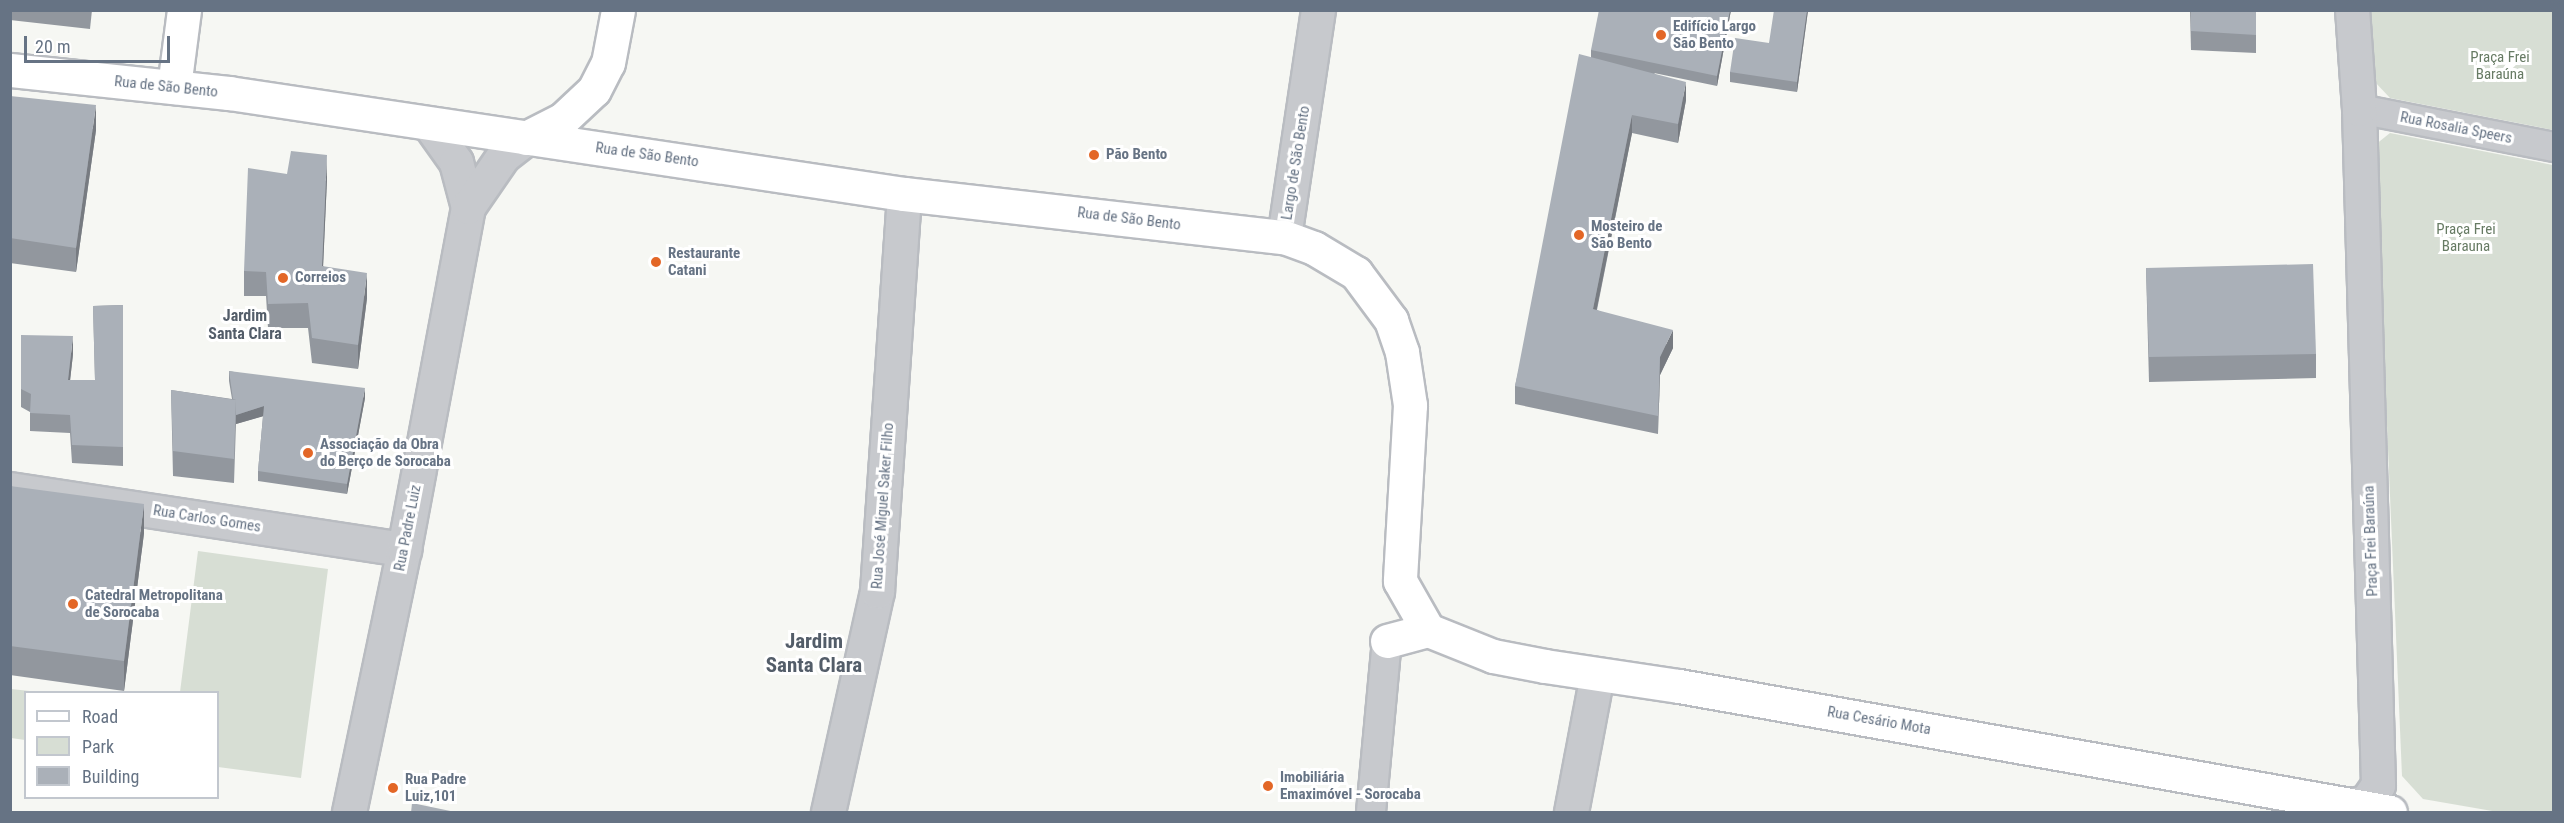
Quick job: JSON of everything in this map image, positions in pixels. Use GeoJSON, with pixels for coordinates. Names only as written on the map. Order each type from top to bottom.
{"type":"FeatureCollection","features":[{"type":"Feature","properties":{"kind":"main road"},"geometry":{"type":"LineString","coordinates":[[174,87],[184,10]]}},
{"type":"Feature","properties":{"kind":"main road"},"geometry":{"type":"LineString","coordinates":[[526,138],[563,119],[594,90],[608,63],[618,10]]}},
{"type":"Feature","properties":{"kind":"main road","name":"Rua de São Bento"},"geometry":{"type":"LineString","coordinates":[[10,70],[174,87],[904,194],[1284,237]]}},
{"type":"Feature","properties":{"kind":"main road","name":"Largo de São Bento"},"geometry":{"type":"LineString","coordinates":[[1284,237],[1314,248],[1356,273],[1391,320],[1402,352],[1410,405],[1400,581],[1428,630]]}},
{"type":"Feature","properties":{"kind":"main road"},"geometry":{"type":"LineString","coordinates":[[1388,640],[1428,630]]}},
{"type":"Feature","properties":{"kind":"main road","name":"Rua Cesário Mota"},"geometry":{"type":"LineString","coordinates":[[1428,630],[1492,656],[1597,675],[1679,686],[2390,813]]}},
{"type":"Feature","properties":{"kind":"street","name":"Largo de São Bento"},"geometry":{"type":"LineString","coordinates":[[1284,237],[1318,10]]}},
{"type":"Feature","properties":{"kind":"street","name":"Praça Frei Baraúna"},"geometry":{"type":"LineString","coordinates":[[2352,10],[2359,109],[2378,785],[2366,802],[2352,805]]}},
{"type":"Feature","properties":{"kind":"street","name":"Rua Padre Luiz"},"geometry":{"type":"LineString","coordinates":[[429,124],[456,162],[468,207]]}},
{"type":"Feature","properties":{"kind":"street","name":"Rua Padre Luiz"},"geometry":{"type":"LineString","coordinates":[[349,813],[404,549],[468,207],[496,164],[526,138]]}},
{"type":"Feature","properties":{"kind":"street","name":"Rua José Miguel Saker Filho"},"geometry":{"type":"LineString","coordinates":[[828,813],[877,591],[904,194]]}},
{"type":"Feature","properties":{"kind":"street","name":"Rua Carlos Gomes"},"geometry":{"type":"LineString","coordinates":[[10,489],[404,549]]}},
{"type":"Feature","properties":{"kind":"street"},"geometry":{"type":"LineString","coordinates":[[1570,813],[1597,675]]}},
{"type":"Feature","properties":{"kind":"lane","name":"Rua Rosalia Speers"},"geometry":{"type":"LineString","coordinates":[[2359,109],[2553,147]]}},
{"type":"Feature","properties":{"kind":"lane"},"geometry":{"type":"LineString","coordinates":[[1371,813],[1388,640]]}},
{"type":"Feature","properties":{"kind":"green space","name":"Praça Frei Baraúna"},"geometry":{"type":"Polygon","coordinates":[[[2370,11],[2553,11],[2553,130],[2390,98],[2374,81],[2370,11]]]}},
{"type":"Feature","properties":{"kind":"green space","name":"Praça Frei Barauna"},"geometry":{"type":"Polygon","coordinates":[[[2390,133],[2553,165],[2553,812],[2498,812],[2423,799],[2402,776],[2375,145],[2390,133]]]}},
{"type":"Feature","properties":{"kind":"green space"},"geometry":{"type":"Polygon","coordinates":[[[198,551],[328,569],[301,778],[219,767],[219,691],[180,691],[198,551]]]}},
{"type":"Feature","properties":{"kind":"green space"},"geometry":{"type":"Polygon","coordinates":[[[11,689],[30,691],[24,691],[24,740],[11,738],[11,689]]]}},
{"type":"Feature","properties":{"kind":"building","name":"Edifício Largo São Bento"},"geometry":{"type":"Polygon","coordinates":[[[1599,10],[1730,10],[1717,76],[1591,50],[1599,10]]]}},
{"type":"Feature","properties":{"kind":"building","name":"Edifício Largo São Bento"},"geometry":{"type":"Polygon","coordinates":[[[1774,10],[1807,10],[1797,82],[1730,72],[1735,38],[1769,43],[1774,10]]]}},
{"type":"Feature","properties":{"kind":"building"},"geometry":{"type":"Polygon","coordinates":[[[2191,10],[2256,10],[2256,35],[2191,31],[2191,10]]]}},
{"type":"Feature","properties":{"kind":"building","name":"Mosteiro de São Bento"},"geometry":{"type":"Polygon","coordinates":[[[1579,54],[1686,82],[1678,124],[1632,115],[1593,309],[1673,330],[1660,357],[1658,416],[1515,386],[1579,54]]]}},
{"type":"Feature","properties":{"kind":"building"},"geometry":{"type":"Polygon","coordinates":[[[10,96],[96,105],[76,248],[10,238],[10,96]]]}},
{"type":"Feature","properties":{"kind":"building","name":"Correios"},"geometry":{"type":"Polygon","coordinates":[[[291,151],[327,155],[322,266],[367,273],[358,345],[312,338],[308,303],[268,304],[266,272],[244,271],[248,168],[287,174],[291,151]]]}},
{"type":"Feature","properties":{"kind":"building"},"geometry":{"type":"Polygon","coordinates":[[[2313,264],[2316,354],[2149,357],[2146,268],[2313,264]]]}},
{"type":"Feature","properties":{"kind":"building"},"geometry":{"type":"Polygon","coordinates":[[[123,305],[123,447],[72,445],[70,415],[30,413],[31,394],[21,389],[21,335],[73,336],[68,380],[95,380],[93,306],[123,305]]]}},
{"type":"Feature","properties":{"kind":"building","name":"Associação da Obra do Berço de Sorocaba"},"geometry":{"type":"Polygon","coordinates":[[[229,371],[365,388],[347,484],[258,471],[264,406],[236,415],[236,400],[233,399],[229,371]]]}},
{"type":"Feature","properties":{"kind":"building"},"geometry":{"type":"Polygon","coordinates":[[[171,390],[236,400],[234,459],[173,451],[171,390]]]}},
{"type":"Feature","properties":{"kind":"building","name":"Catedral Metropolitana de Sorocaba"},"geometry":{"type":"Polygon","coordinates":[[[10,486],[144,504],[124,661],[10,646],[10,486]]]}},
{"type":"Feature","properties":{"kind":"building"},"geometry":{"type":"Polygon","coordinates":[[[412,803],[460,813],[411,813],[412,803]]]}},
{"type":"Feature","properties":{"kind":"place","name":"Edifício Largo São Bento"},"geometry":{"type":"Point","coordinates":[1661,35]}},
{"type":"Feature","properties":{"kind":"place","name":"Pão Bento"},"geometry":{"type":"Point","coordinates":[1094,155]}},
{"type":"Feature","properties":{"kind":"place","name":"Mosteiro de São Bento"},"geometry":{"type":"Point","coordinates":[1579,235]}},
{"type":"Feature","properties":{"kind":"place","name":"Restaurante Catani"},"geometry":{"type":"Point","coordinates":[656,262]}},
{"type":"Feature","properties":{"kind":"place","name":"Correios"},"geometry":{"type":"Point","coordinates":[283,278]}},
{"type":"Feature","properties":{"kind":"place","name":"Associação da Obra do Berço de Sorocaba"},"geometry":{"type":"Point","coordinates":[308,453]}},
{"type":"Feature","properties":{"kind":"place","name":"Catedral Metropolitana de Sorocaba"},"geometry":{"type":"Point","coordinates":[73,604]}},
{"type":"Feature","properties":{"kind":"place","name":"Imobiliária Emaximóvel - Sorocaba"},"geometry":{"type":"Point","coordinates":[1268,786]}},
{"type":"Feature","properties":{"kind":"place","name":"Rua Padre Luiz,101"},"geometry":{"type":"Point","coordinates":[393,788]}},
{"type":"Feature","properties":{"kind":"district","name":"Jardim Santa Clara"},"geometry":{"type":"Point","coordinates":[245,325]}},
{"type":"Feature","properties":{"kind":"district","name":"Jardim Santa Clara"},"geometry":{"type":"Point","coordinates":[814,653]}}]}
